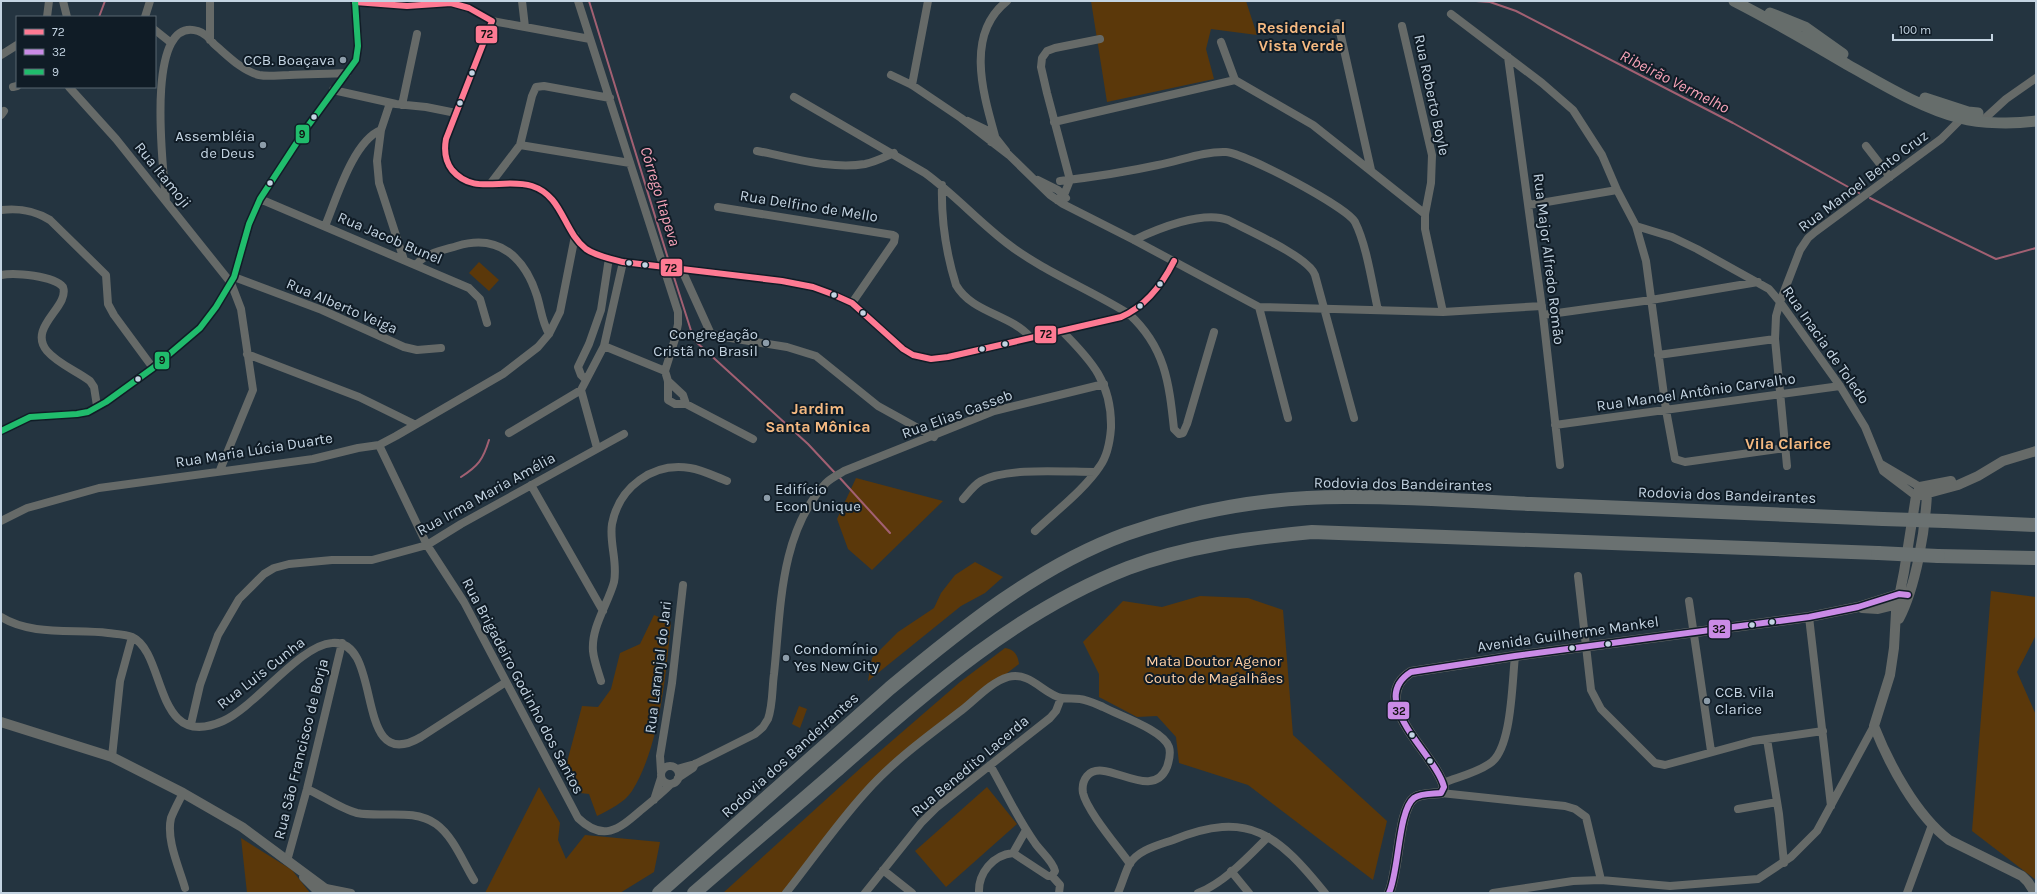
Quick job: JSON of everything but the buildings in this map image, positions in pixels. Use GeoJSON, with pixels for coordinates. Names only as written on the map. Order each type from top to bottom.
{"type":"FeatureCollection","features":[{"type":"Feature","properties":{"kind":"highway","name":"Rodovia dos Bandeirantes"},"geometry":{"type":"LineString","coordinates":[[658,893],[890,688],[922,661],[996,606],[1056,566],[1124,535],[1185,516],[1246,504],[1352,496],[2036,525]]}},
{"type":"Feature","properties":{"kind":"highway"},"geometry":{"type":"LineString","coordinates":[[694,893],[908,707],[982,648],[1032,615],[1082,588],[1129,568],[1194,548],[1248,538],[1312,532],[1938,556],[2036,558]]}},
{"type":"Feature","properties":{"kind":"main road"},"geometry":{"type":"LineString","coordinates":[[1734,1],[1893,90],[1927,106],[1965,116],[2018,122],[2036,121]]}},
{"type":"Feature","properties":{"kind":"main road"},"geometry":{"type":"LineString","coordinates":[[1748,1],[1769,13],[1805,27],[1844,55],[1872,72],[1919,96],[1965,116]]}},
{"type":"Feature","properties":{"kind":"main road"},"geometry":{"type":"LineString","coordinates":[[1797,36],[1805,27]]}},
{"type":"Feature","properties":{"kind":"main road"},"geometry":{"type":"LineString","coordinates":[[1985,118],[2036,115]]}},
{"type":"Feature","properties":{"kind":"street"},"geometry":{"type":"LineString","coordinates":[[47,16],[49,1]]}},
{"type":"Feature","properties":{"kind":"street"},"geometry":{"type":"LineString","coordinates":[[63,1],[67,16]]}},
{"type":"Feature","properties":{"kind":"street"},"geometry":{"type":"LineString","coordinates":[[145,16],[150,1]]}},
{"type":"Feature","properties":{"kind":"street"},"geometry":{"type":"LineString","coordinates":[[210,1],[210,40]]}},
{"type":"Feature","properties":{"kind":"street"},"geometry":{"type":"LineString","coordinates":[[1,431],[30,417],[88,412],[153,368],[200,328],[233,280],[249,224],[260,199],[333,90],[347,73],[358,53],[355,1],[407,6],[451,3],[469,8],[492,21],[590,39]]}},
{"type":"Feature","properties":{"kind":"street"},"geometry":{"type":"LineString","coordinates":[[522,1],[525,27]]}},
{"type":"Feature","properties":{"kind":"street"},"geometry":{"type":"LineString","coordinates":[[578,1],[678,312],[678,324],[675,339],[665,371],[668,381],[668,400],[671,402],[686,404],[753,439]]}},
{"type":"Feature","properties":{"kind":"street"},"geometry":{"type":"LineString","coordinates":[[912,84],[928,1]]}},
{"type":"Feature","properties":{"kind":"street"},"geometry":{"type":"LineString","coordinates":[[993,139],[980,64],[987,28],[992,17],[1007,1]]}},
{"type":"Feature","properties":{"kind":"street"},"geometry":{"type":"LineString","coordinates":[[1451,14],[1542,83],[1572,110],[1602,155],[1617,190],[1636,226],[1646,261],[1673,455],[1679,461],[1685,462],[1785,448]]}},
{"type":"Feature","properties":{"kind":"street"},"geometry":{"type":"LineString","coordinates":[[492,21],[444,147],[446,158],[450,167],[464,181],[480,185],[491,183],[519,183],[540,189],[559,207],[575,236],[587,250],[609,258],[623,262],[678,267],[782,281],[813,287],[852,303],[903,349],[921,358],[948,357],[1030,337],[1121,318],[1129,314],[1159,288],[1174,261]]}},
{"type":"Feature","properties":{"kind":"street"},"geometry":{"type":"LineString","coordinates":[[1338,23],[1371,170]]}},
{"type":"Feature","properties":{"kind":"street","name":"Rua Roberto Boyle"},"geometry":{"type":"LineString","coordinates":[[1402,26],[1432,155],[1431,183],[1425,214],[1427,240],[1443,312]]}},
{"type":"Feature","properties":{"kind":"street"},"geometry":{"type":"LineString","coordinates":[[166,201],[160,104],[161,81],[170,42],[184,31],[191,29],[203,33],[245,69],[259,75],[347,73]]}},
{"type":"Feature","properties":{"kind":"street"},"geometry":{"type":"LineString","coordinates":[[156,31],[170,42]]}},
{"type":"Feature","properties":{"kind":"street"},"geometry":{"type":"LineString","coordinates":[[402,104],[417,34]]}},
{"type":"Feature","properties":{"kind":"street"},"geometry":{"type":"LineString","coordinates":[[1060,198],[1070,180],[1064,163],[1041,67],[1042,58],[1047,51],[1055,48],[1100,39]]}},
{"type":"Feature","properties":{"kind":"street"},"geometry":{"type":"LineString","coordinates":[[1220,42],[1235,80],[1313,125],[1425,214]]}},
{"type":"Feature","properties":{"kind":"street"},"geometry":{"type":"LineString","coordinates":[[1,55],[16,46]]}},
{"type":"Feature","properties":{"kind":"street","name":"Rua Major Alfredo Romão"},"geometry":{"type":"LineString","coordinates":[[1508,58],[1542,306],[1560,465]]}},
{"type":"Feature","properties":{"kind":"street"},"geometry":{"type":"LineString","coordinates":[[891,75],[912,84],[981,130],[993,139],[1034,179],[1054,188],[1060,198],[1076,210],[1259,307],[1443,312],[1542,306]]}},
{"type":"Feature","properties":{"kind":"street"},"geometry":{"type":"LineString","coordinates":[[1985,118],[2006,99],[2036,78]]}},
{"type":"Feature","properties":{"kind":"street"},"geometry":{"type":"LineString","coordinates":[[1054,122],[1235,80]]}},
{"type":"Feature","properties":{"kind":"street"},"geometry":{"type":"LineString","coordinates":[[491,183],[520,145],[532,96],[539,86],[610,98]]}},
{"type":"Feature","properties":{"kind":"street","name":"Rua Itamoji"},"geometry":{"type":"LineString","coordinates":[[69,88],[116,139],[233,280]]}},
{"type":"Feature","properties":{"kind":"street"},"geometry":{"type":"LineString","coordinates":[[333,90],[390,103],[456,113]]}},
{"type":"Feature","properties":{"kind":"street"},"geometry":{"type":"LineString","coordinates":[[794,97],[894,153],[942,185],[974,216],[1009,244],[1129,314],[1142,325],[1156,347],[1167,379],[1174,429],[1179,434],[1183,433],[1187,424],[1214,332]]}},
{"type":"Feature","properties":{"kind":"street"},"geometry":{"type":"LineString","coordinates":[[390,103],[381,130],[377,169],[379,183],[404,260]]}},
{"type":"Feature","properties":{"kind":"street"},"geometry":{"type":"LineString","coordinates":[[981,130],[987,105]]}},
{"type":"Feature","properties":{"kind":"street","name":"Rua Manoel Bento Cruz"},"geometry":{"type":"LineString","coordinates":[[1787,466],[1775,339],[1776,316],[1800,250],[1808,238],[1941,139],[1965,116]]}},
{"type":"Feature","properties":{"kind":"street"},"geometry":{"type":"LineString","coordinates":[[325,226],[353,162],[370,137],[381,130]]}},
{"type":"Feature","properties":{"kind":"street"},"geometry":{"type":"LineString","coordinates":[[520,145],[630,163]]}},
{"type":"Feature","properties":{"kind":"street"},"geometry":{"type":"LineString","coordinates":[[1866,146],[1890,177]]}},
{"type":"Feature","properties":{"kind":"street"},"geometry":{"type":"LineString","coordinates":[[757,151],[829,164],[853,165],[876,161],[894,153]]}},
{"type":"Feature","properties":{"kind":"street"},"geometry":{"type":"LineString","coordinates":[[1054,188],[1070,180],[1157,166],[1213,153],[1226,152],[1244,156],[1339,208],[1352,218],[1358,230],[1366,257],[1378,310]]}},
{"type":"Feature","properties":{"kind":"street"},"geometry":{"type":"LineString","coordinates":[[1054,188],[1064,163]]}},
{"type":"Feature","properties":{"kind":"street"},"geometry":{"type":"LineString","coordinates":[[942,185],[941,205],[944,234],[956,286],[960,293],[985,310],[1017,324],[1030,337]]}},
{"type":"Feature","properties":{"kind":"street"},"geometry":{"type":"LineString","coordinates":[[1529,205],[1617,190]]}},
{"type":"Feature","properties":{"kind":"street","name":"Rua Jacob Bunel"},"geometry":{"type":"LineString","coordinates":[[260,199],[464,285],[476,293],[483,306],[484,319],[487,324]]}},
{"type":"Feature","properties":{"kind":"street","name":"Rua Delfino de Mello"},"geometry":{"type":"LineString","coordinates":[[718,207],[824,225],[884,232],[895,236],[894,242],[852,303]]}},
{"type":"Feature","properties":{"kind":"street"},"geometry":{"type":"LineString","coordinates":[[1,210],[28,210],[40,214],[50,220],[101,269],[107,280],[107,295],[114,315],[153,368]]}},
{"type":"Feature","properties":{"kind":"street"},"geometry":{"type":"LineString","coordinates":[[1134,240],[1153,231],[1196,219],[1222,217],[1299,258],[1310,266],[1313,270],[1354,418]]}},
{"type":"Feature","properties":{"kind":"street","name":"Rua Inacia de Toledo"},"geometry":{"type":"LineString","coordinates":[[1636,226],[1672,237],[1758,282],[1768,289],[1780,302],[1840,386],[1865,427],[1884,471],[1921,492]]}},
{"type":"Feature","properties":{"kind":"street","name":"Rua Maria Lúcia Duarte"},"geometry":{"type":"LineString","coordinates":[[1,521],[27,508],[99,488],[220,470],[312,459],[358,448],[379,445],[503,374],[538,347],[549,334],[564,299],[575,236]]}},
{"type":"Feature","properties":{"kind":"street"},"geometry":{"type":"LineString","coordinates":[[416,264],[426,257],[463,244],[486,242],[507,250],[523,267],[532,282],[544,323],[549,334]]}},
{"type":"Feature","properties":{"kind":"street"},"geometry":{"type":"LineString","coordinates":[[586,379],[581,375],[578,367],[601,310],[609,258]]}},
{"type":"Feature","properties":{"kind":"street"},"geometry":{"type":"LineString","coordinates":[[509,433],[581,390],[604,346],[623,262]]}},
{"type":"Feature","properties":{"kind":"street"},"geometry":{"type":"LineString","coordinates":[[678,267],[710,332],[718,336],[787,347],[812,354],[878,406],[934,437]]}},
{"type":"Feature","properties":{"kind":"street"},"geometry":{"type":"LineString","coordinates":[[1,275],[16,274],[45,279],[57,283],[63,287],[64,294],[45,324],[43,332],[44,346],[53,357],[90,381],[94,387],[97,406]]}},
{"type":"Feature","properties":{"kind":"street"},"geometry":{"type":"LineString","coordinates":[[220,470],[253,394],[253,385],[241,310],[233,280]]}},
{"type":"Feature","properties":{"kind":"street","name":"Rua Alberto Veiga"},"geometry":{"type":"LineString","coordinates":[[233,280],[322,310],[404,347],[428,350],[441,348]]}},
{"type":"Feature","properties":{"kind":"street"},"geometry":{"type":"LineString","coordinates":[[1543,315],[1652,300],[1758,282]]}},
{"type":"Feature","properties":{"kind":"street"},"geometry":{"type":"LineString","coordinates":[[1259,307],[1288,418]]}},
{"type":"Feature","properties":{"kind":"street"},"geometry":{"type":"LineString","coordinates":[[1035,531],[1095,472],[1104,459],[1111,435],[1111,413],[1104,384],[1090,360],[1062,331]]}},
{"type":"Feature","properties":{"kind":"street"},"geometry":{"type":"LineString","coordinates":[[1658,355],[1775,339]]}},
{"type":"Feature","properties":{"kind":"street"},"geometry":{"type":"LineString","coordinates":[[604,346],[665,371]]}},
{"type":"Feature","properties":{"kind":"street"},"geometry":{"type":"LineString","coordinates":[[247,354],[358,397],[414,424]]}},
{"type":"Feature","properties":{"kind":"street"},"geometry":{"type":"LineString","coordinates":[[668,381],[684,395],[686,404]]}},
{"type":"Feature","properties":{"kind":"street","name":"Rua Elias Casseb"},"geometry":{"type":"LineString","coordinates":[[675,771],[695,764],[754,734],[763,727],[768,719],[785,578],[792,543],[799,524],[812,500],[828,482],[843,472],[934,437],[994,411],[1104,384]]}},
{"type":"Feature","properties":{"kind":"street","name":"Rua Manoel Antônio Carvalho"},"geometry":{"type":"LineString","coordinates":[[1555,425],[1840,386]]}},
{"type":"Feature","properties":{"kind":"street"},"geometry":{"type":"LineString","coordinates":[[581,390],[597,448]]}},
{"type":"Feature","properties":{"kind":"street","name":"Rua Irma Maria Amélia"},"geometry":{"type":"LineString","coordinates":[[191,724],[200,685],[218,635],[238,599],[264,574],[274,568],[289,564],[332,560],[372,560],[427,545],[530,485],[624,434]]}},
{"type":"Feature","properties":{"kind":"street","name":"Rua Brigadeiro Godinho dos Santos"},"geometry":{"type":"LineString","coordinates":[[379,445],[427,545],[464,602],[575,813],[582,821],[601,830],[618,829],[671,784],[675,771]]}},
{"type":"Feature","properties":{"kind":"street"},"geometry":{"type":"LineString","coordinates":[[1493,893],[1572,881],[1601,880],[1670,886],[1752,881],[1764,876],[1784,863],[1817,831],[1832,807],[1874,726],[1890,675],[1894,648],[1894,628],[1902,599],[1904,572],[1921,492],[1956,480],[1965,481],[1978,476],[2003,461],[2036,451]]}},
{"type":"Feature","properties":{"kind":"street"},"geometry":{"type":"LineString","coordinates":[[601,681],[593,650],[594,640],[612,588],[615,572],[612,525],[616,512],[630,487],[651,472],[671,467],[692,468],[728,481]]}},
{"type":"Feature","properties":{"kind":"street"},"geometry":{"type":"LineString","coordinates":[[963,499],[980,482],[1003,475],[1028,472],[1095,472]]}},
{"type":"Feature","properties":{"kind":"street"},"geometry":{"type":"LineString","coordinates":[[530,485],[603,611]]}},
{"type":"Feature","properties":{"kind":"street"},"geometry":{"type":"LineString","coordinates":[[1578,576],[1585,646],[1591,690],[1594,699],[1600,709],[1654,764],[1665,765],[1711,751],[1767,739],[1823,730]]}},
{"type":"Feature","properties":{"kind":"street","name":"Rua Laranjal do Jari"},"geometry":{"type":"LineString","coordinates":[[661,775],[661,752],[672,683],[683,585]]}},
{"type":"Feature","properties":{"kind":"street","name":"Avenida Guilherme Mankel"},"geometry":{"type":"LineString","coordinates":[[1442,788],[1399,714],[1395,694],[1399,682],[1411,672],[1585,646],[1809,617],[1858,607],[1867,610],[1878,609],[1902,599]]}},
{"type":"Feature","properties":{"kind":"street"},"geometry":{"type":"LineString","coordinates":[[1689,601],[1711,751]]}},
{"type":"Feature","properties":{"kind":"street"},"geometry":{"type":"LineString","coordinates":[[1,617],[19,625],[53,630],[96,632],[132,637],[120,681],[112,757]]}},
{"type":"Feature","properties":{"kind":"street"},"geometry":{"type":"LineString","coordinates":[[1809,617],[1832,807]]}},
{"type":"Feature","properties":{"kind":"street","name":"Rua Luis Cunha"},"geometry":{"type":"LineString","coordinates":[[132,637],[140,644],[149,657],[168,706],[176,716],[191,724],[200,726],[216,724],[234,716],[320,645],[342,643]]}},
{"type":"Feature","properties":{"kind":"street"},"geometry":{"type":"LineString","coordinates":[[342,643],[353,650],[380,733],[388,742],[398,746],[415,741],[506,682]]}},
{"type":"Feature","properties":{"kind":"street","name":"Rua São Francisco de Borja"},"geometry":{"type":"LineString","coordinates":[[287,862],[308,789],[342,643]]}},
{"type":"Feature","properties":{"kind":"street"},"geometry":{"type":"LineString","coordinates":[[1389,893],[1393,884],[1402,830],[1410,804],[1414,799],[1421,795],[1442,788],[1490,764],[1501,752],[1507,727],[1515,656]]}},
{"type":"Feature","properties":{"kind":"street"},"geometry":{"type":"LineString","coordinates":[[786,893],[865,793],[902,757],[997,682],[1008,677],[1025,678],[1061,698],[1080,699],[1095,703],[1157,733],[1165,740],[1169,747],[1170,753],[1166,770],[1161,776],[1154,780],[1134,780],[1101,771],[1090,773],[1084,780],[1083,791],[1085,798],[1130,864]]}},
{"type":"Feature","properties":{"kind":"street","name":"Rua Benedito Lacerda"},"geometry":{"type":"LineString","coordinates":[[865,893],[921,823],[937,807],[1050,718],[1056,711],[1061,698]]}},
{"type":"Feature","properties":{"kind":"street"},"geometry":{"type":"LineString","coordinates":[[1,722],[112,757],[183,793],[242,827],[301,872],[306,880],[326,891],[351,893]]}},
{"type":"Feature","properties":{"kind":"street"},"geometry":{"type":"LineString","coordinates":[[1874,726],[1897,773],[1932,825],[1949,840],[2022,876],[2035,893]]}},
{"type":"Feature","properties":{"kind":"street"},"geometry":{"type":"LineString","coordinates":[[1767,739],[1777,802],[1784,863]]}},
{"type":"Feature","properties":{"kind":"street","name":"Rua Laranjal do Jari"},"geometry":{"type":"LineString","coordinates":[[661,752],[675,771]]}},
{"type":"Feature","properties":{"kind":"street"},"geometry":{"type":"LineString","coordinates":[[990,765],[1026,830],[1054,868],[1052,876]]}},
{"type":"Feature","properties":{"kind":"street"},"geometry":{"type":"LineString","coordinates":[[654,800],[661,775],[666,767],[675,771]]}},
{"type":"Feature","properties":{"kind":"street"},"geometry":{"type":"LineString","coordinates":[[661,775],[665,782],[671,784]]}},
{"type":"Feature","properties":{"kind":"street"},"geometry":{"type":"LineString","coordinates":[[1442,788],[1565,806],[1578,811],[1586,817],[1601,880]]}},
{"type":"Feature","properties":{"kind":"street"},"geometry":{"type":"LineString","coordinates":[[308,789],[356,812],[419,817],[435,824],[445,833],[474,880]]}},
{"type":"Feature","properties":{"kind":"street"},"geometry":{"type":"LineString","coordinates":[[183,793],[171,819],[170,828],[172,841],[185,888]]}},
{"type":"Feature","properties":{"kind":"street"},"geometry":{"type":"LineString","coordinates":[[1738,810],[1777,802]]}},
{"type":"Feature","properties":{"kind":"street"},"geometry":{"type":"LineString","coordinates":[[1907,893],[1932,825]]}},
{"type":"Feature","properties":{"kind":"street"},"geometry":{"type":"LineString","coordinates":[[1118,893],[1130,864],[1138,855],[1184,835],[1210,828],[1235,826],[1246,828],[1268,837],[1285,848],[1326,893]]}},
{"type":"Feature","properties":{"kind":"street"},"geometry":{"type":"LineString","coordinates":[[1013,853],[1026,830]]}},
{"type":"Feature","properties":{"kind":"street"},"geometry":{"type":"LineString","coordinates":[[1198,893],[1231,871],[1252,854],[1268,837]]}},
{"type":"Feature","properties":{"kind":"street"},"geometry":{"type":"LineString","coordinates":[[979,893],[981,878],[986,869],[1001,855],[1013,853],[1044,874],[1052,876],[1060,885],[1059,893]]}},
{"type":"Feature","properties":{"kind":"street"},"geometry":{"type":"LineString","coordinates":[[883,870],[912,893]]}},
{"type":"Feature","properties":{"kind":"street"},"geometry":{"type":"LineString","coordinates":[[1231,871],[1249,893]]}},
{"type":"Feature","properties":{"kind":"green space"},"geometry":{"type":"Polygon","coordinates":[[[1091,1],[1246,1],[1257,35],[1211,29],[1206,49],[1214,79],[1107,102],[1091,1]]]}},
{"type":"Feature","properties":{"kind":"green space"},"geometry":{"type":"Polygon","coordinates":[[[479,262],[499,280],[489,291],[469,273],[479,262]]]}},
{"type":"Feature","properties":{"kind":"green space"},"geometry":{"type":"Polygon","coordinates":[[[856,478],[943,501],[872,570],[848,549],[837,519],[856,478]]]}},
{"type":"Feature","properties":{"kind":"green space"},"geometry":{"type":"Polygon","coordinates":[[[975,562],[1003,577],[985,593],[961,606],[868,681],[872,658],[898,632],[934,608],[941,593],[955,575],[975,562]]]}},
{"type":"Feature","properties":{"kind":"green space"},"geometry":{"type":"Polygon","coordinates":[[[1991,591],[2036,597],[2036,635],[2017,672],[2036,715],[2036,880],[1972,831],[1991,591]]]}},
{"type":"Feature","properties":{"kind":"green space","name":"Mata Doutor Agenor Couto de Magalhães"},"geometry":{"type":"Polygon","coordinates":[[[1200,596],[1248,598],[1283,610],[1293,735],[1387,821],[1373,880],[1248,785],[1179,763],[1176,737],[1157,716],[1137,717],[1099,697],[1099,674],[1083,642],[1123,601],[1162,607],[1200,596]]]}},
{"type":"Feature","properties":{"kind":"green space"},"geometry":{"type":"Polygon","coordinates":[[[654,615],[671,622],[664,686],[649,753],[642,773],[629,795],[621,803],[597,816],[589,794],[571,792],[570,774],[566,766],[582,706],[598,707],[611,689],[620,653],[640,644],[654,615]]]}},
{"type":"Feature","properties":{"kind":"green space"},"geometry":{"type":"Polygon","coordinates":[[[1005,648],[1015,653],[1019,664],[900,755],[783,893],[723,893],[864,765],[960,682],[1005,648]]]}},
{"type":"Feature","properties":{"kind":"green space"},"geometry":{"type":"Polygon","coordinates":[[[799,706],[807,709],[800,728],[792,724],[799,706]]]}},
{"type":"Feature","properties":{"kind":"green space"},"geometry":{"type":"Polygon","coordinates":[[[539,787],[560,823],[558,840],[566,859],[585,835],[660,842],[654,872],[620,893],[485,893],[539,787]]]}},
{"type":"Feature","properties":{"kind":"green space"},"geometry":{"type":"Polygon","coordinates":[[[987,787],[1017,824],[946,887],[915,851],[987,787]]]}},
{"type":"Feature","properties":{"kind":"green space"},"geometry":{"type":"Polygon","coordinates":[[[241,838],[292,870],[310,893],[247,893],[241,838]]]}},
{"type":"Feature","properties":{"kind":"waterway"},"geometry":{"type":"LineString","coordinates":[[99,16],[105,1]]}},
{"type":"Feature","properties":{"kind":"waterway","name":"Córrego Itapeva"},"geometry":{"type":"LineString","coordinates":[[589,1],[670,265]]}},
{"type":"Feature","properties":{"kind":"waterway","name":"Ribeirão Vermelho"},"geometry":{"type":"LineString","coordinates":[[1476,1],[1490,2],[1516,11],[1733,123],[1859,193]]}},
{"type":"Feature","properties":{"kind":"waterway","name":"Ribeirão Vermelho"},"geometry":{"type":"LineString","coordinates":[[1870,198],[1996,259],[2036,248]]}},
{"type":"Feature","properties":{"kind":"waterway","name":"Córrego Itapeva"},"geometry":{"type":"LineString","coordinates":[[672,271],[694,340],[808,444],[836,474]]}},
{"type":"Feature","properties":{"kind":"waterway"},"geometry":{"type":"LineString","coordinates":[[461,477],[476,466],[482,458],[489,440]]}},
{"type":"Feature","properties":{"kind":"waterway","name":"Córrego Itapeva"},"geometry":{"type":"LineString","coordinates":[[839,477],[890,533]]}},
{"type":"Feature","properties":{"kind":"transit line","name":"9"},"geometry":{"type":"LineString","coordinates":[[1,431],[30,417],[88,412],[106,402],[153,368],[200,328],[216,307],[234,277],[249,224],[260,199],[305,130],[356,60],[358,46],[355,1]]}},
{"type":"Feature","properties":{"kind":"transit line","name":"72"},"geometry":{"type":"LineString","coordinates":[[355,2],[407,6],[451,3],[469,8],[492,21],[446,139],[446,159],[452,170],[461,178],[479,184],[521,184],[532,186],[542,191],[557,206],[578,242],[594,254],[623,262],[782,281],[813,287],[832,294],[852,303],[903,349],[913,355],[931,359],[948,357],[1121,317],[1146,301],[1159,286],[1174,261]]}},
{"type":"Feature","properties":{"kind":"transit line","name":"32"},"geometry":{"type":"LineString","coordinates":[[1389,893],[1395,871],[1402,828],[1409,805],[1417,796],[1441,793],[1444,787],[1438,774],[1407,728],[1399,712],[1396,698],[1399,684],[1411,672],[1515,656],[1809,617],[1858,607],[1899,594],[1908,595]]}},
{"type":"Feature","properties":{"kind":"place","name":"CCB. Boaçava"},"geometry":{"type":"Point","coordinates":[343,60]}},
{"type":"Feature","properties":{"kind":"place","name":"Assembléia de Deus"},"geometry":{"type":"Point","coordinates":[263,145]}},
{"type":"Feature","properties":{"kind":"place","name":"Congregação Cristã no Brasil"},"geometry":{"type":"Point","coordinates":[766,343]}},
{"type":"Feature","properties":{"kind":"place","name":"Edifício Econ Unique"},"geometry":{"type":"Point","coordinates":[767,498]}},
{"type":"Feature","properties":{"kind":"place","name":"Condomínio Yes New City"},"geometry":{"type":"Point","coordinates":[786,658]}},
{"type":"Feature","properties":{"kind":"place","name":"CCB. Vila Clarice"},"geometry":{"type":"Point","coordinates":[1707,701]}},
{"type":"Feature","properties":{"kind":"district","name":"Residencial Vista Verde"},"geometry":{"type":"Point","coordinates":[1301,36]}},
{"type":"Feature","properties":{"kind":"district","name":"Jardim Santa Mônica"},"geometry":{"type":"Point","coordinates":[818,417]}},
{"type":"Feature","properties":{"kind":"district","name":"Vila Clarice"},"geometry":{"type":"Point","coordinates":[1788,443]}}]}
